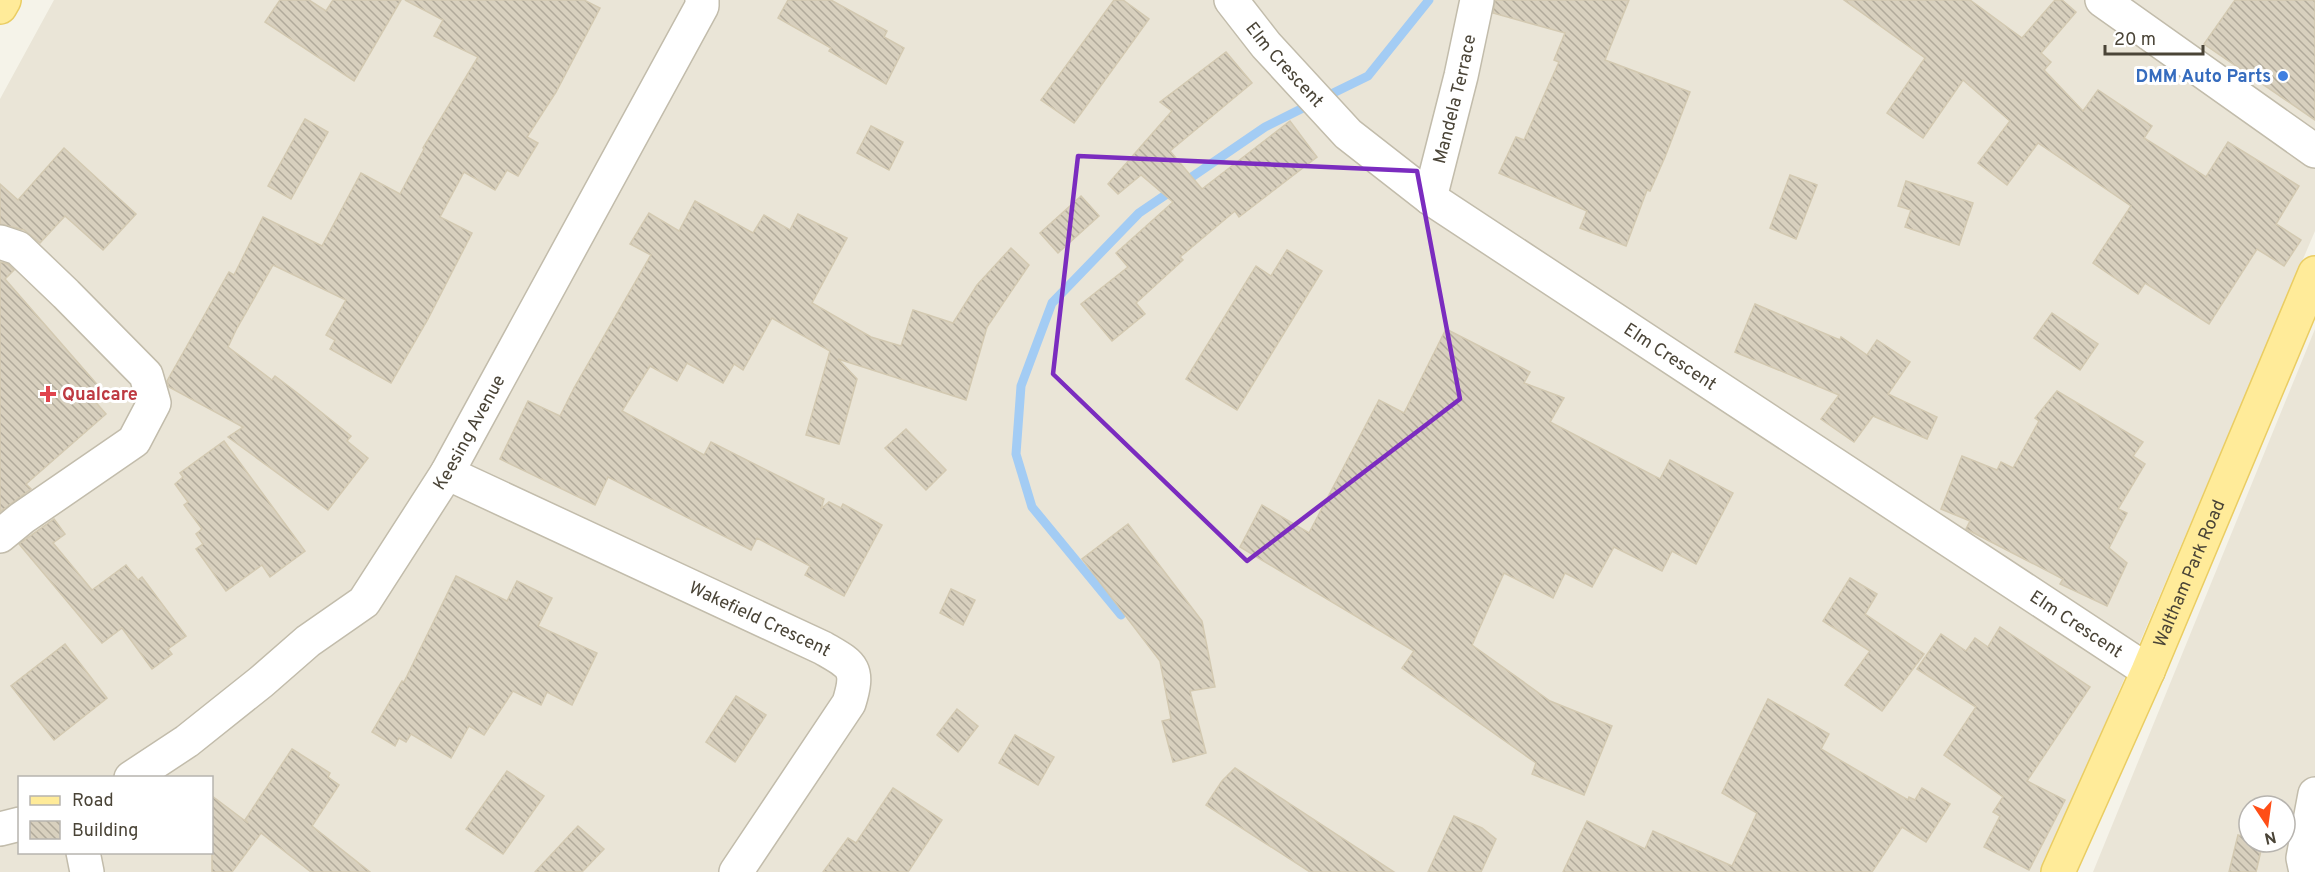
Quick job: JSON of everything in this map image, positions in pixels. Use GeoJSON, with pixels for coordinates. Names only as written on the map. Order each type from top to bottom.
{"type":"FeatureCollection","features":[{"type":"Feature","properties":{"kind":"main road"},"geometry":{"type":"LineString","coordinates":[[0,7],[4,0]]}},
{"type":"Feature","properties":{"kind":"main road","name":"Waltham Park Road"},"geometry":{"type":"LineString","coordinates":[[2058,872],[2148,671],[2315,273]]}},
{"type":"Feature","properties":{"kind":"street","name":"Keesing Avenue"},"geometry":{"type":"LineString","coordinates":[[133,776],[187,741],[308,641],[364,602],[447,473],[697,16],[702,0]]}},
{"type":"Feature","properties":{"kind":"street","name":"Elm Crescent"},"geometry":{"type":"LineString","coordinates":[[1231,0],[1266,45],[1348,134],[1430,198],[2148,671]]}},
{"type":"Feature","properties":{"kind":"street","name":"Mandela Terrace"},"geometry":{"type":"LineString","coordinates":[[1430,198],[1461,76],[1477,0]]}},
{"type":"Feature","properties":{"kind":"street"},"geometry":{"type":"LineString","coordinates":[[2102,0],[2315,151]]}},
{"type":"Feature","properties":{"kind":"street"},"geometry":{"type":"LineString","coordinates":[[0,242],[18,248],[146,375],[154,403],[134,441],[22,518],[0,536]]}},
{"type":"Feature","properties":{"kind":"street","name":"Wakefield Crescent"},"geometry":{"type":"LineString","coordinates":[[447,473],[823,648],[839,656],[852,670],[855,683],[849,703],[736,872]]}},
{"type":"Feature","properties":{"kind":"street"},"geometry":{"type":"LineString","coordinates":[[2306,872],[2303,858],[2315,794]]}},
{"type":"Feature","properties":{"kind":"street"},"geometry":{"type":"LineString","coordinates":[[0,829],[18,824]]}},
{"type":"Feature","properties":{"kind":"street"},"geometry":{"type":"LineString","coordinates":[[83,854],[87,872]]}},
{"type":"Feature","properties":{"kind":"highlighted area"},"geometry":{"type":"Polygon","coordinates":[[[1078,156],[1417,171],[1460,399],[1247,561],[1053,374],[1078,156]]]}},
{"type":"Feature","properties":{"kind":"shaded area"},"geometry":{"type":"Polygon","coordinates":[[[54,0],[2315,0],[2315,231],[2042,872],[0,872],[0,99],[54,0]]]}},
{"type":"Feature","properties":{"kind":"shaded area"},"geometry":{"type":"Polygon","coordinates":[[[2315,329],[2315,872],[2093,872],[2315,329]]]}},
{"type":"Feature","properties":{"kind":"building"},"geometry":{"type":"Polygon","coordinates":[[[280,0],[309,0],[326,11],[333,0],[401,0],[354,81],[265,22],[280,0]]]}},
{"type":"Feature","properties":{"kind":"building"},"geometry":{"type":"Polygon","coordinates":[[[405,0],[584,0],[600,8],[556,92],[527,137],[538,143],[518,176],[507,170],[495,190],[464,172],[440,217],[472,233],[428,319],[391,383],[330,349],[335,340],[326,335],[346,300],[273,265],[236,330],[228,347],[272,380],[275,376],[300,395],[351,436],[347,441],[368,458],[328,510],[228,437],[243,427],[169,387],[167,381],[229,272],[234,275],[263,217],[322,246],[361,173],[400,194],[423,148],[478,57],[434,36],[443,20],[405,0]]]}},
{"type":"Feature","properties":{"kind":"building"},"geometry":{"type":"Polygon","coordinates":[[[788,0],[831,0],[887,31],[884,37],[904,48],[886,84],[829,51],[831,48],[778,18],[788,0]]]}},
{"type":"Feature","properties":{"kind":"building"},"geometry":{"type":"Polygon","coordinates":[[[1114,0],[1123,0],[1149,19],[1074,123],[1041,100],[1114,0]]]}},
{"type":"Feature","properties":{"kind":"building"},"geometry":{"type":"Polygon","coordinates":[[[1495,0],[1629,0],[1605,60],[1690,92],[1665,157],[1650,191],[1647,190],[1626,246],[1580,228],[1587,211],[1499,173],[1516,137],[1524,140],[1559,62],[1554,60],[1565,33],[1493,13],[1495,0]]]}},
{"type":"Feature","properties":{"kind":"building"},"geometry":{"type":"Polygon","coordinates":[[[1844,0],[1970,0],[2022,38],[2055,0],[2062,0],[2076,12],[2041,53],[2051,62],[2044,70],[2083,111],[2098,90],[2152,126],[2144,138],[2206,177],[2228,142],[2299,186],[2276,224],[2301,240],[2284,266],[2257,249],[2209,324],[2145,283],[2138,294],[2093,263],[2131,206],[2038,143],[2007,185],[1978,163],[2010,121],[1963,80],[1923,138],[1887,113],[1925,58],[1844,0]]]}},
{"type":"Feature","properties":{"kind":"building","name":"DMM Auto Parts"},"geometry":{"type":"Polygon","coordinates":[[[2235,0],[2315,0],[2315,120],[2204,44],[2235,0]]]}},
{"type":"Feature","properties":{"kind":"building"},"geometry":{"type":"Polygon","coordinates":[[[1226,52],[1252,83],[1170,151],[1202,189],[1290,121],[1317,157],[1239,217],[1235,211],[1180,257],[1183,260],[1136,303],[1145,314],[1112,341],[1081,304],[1128,267],[1116,253],[1173,202],[1141,175],[1118,194],[1108,184],[1172,111],[1160,102],[1226,52]]]}},
{"type":"Feature","properties":{"kind":"building"},"geometry":{"type":"Polygon","coordinates":[[[305,119],[328,132],[291,199],[268,186],[305,119]]]}},
{"type":"Feature","properties":{"kind":"building"},"geometry":{"type":"Polygon","coordinates":[[[871,126],[903,142],[889,170],[857,153],[871,126]]]}},
{"type":"Feature","properties":{"kind":"building"},"geometry":{"type":"Polygon","coordinates":[[[64,148],[136,214],[103,250],[65,216],[40,243],[24,230],[0,224],[0,184],[18,200],[64,148]]]}},
{"type":"Feature","properties":{"kind":"building"},"geometry":{"type":"Polygon","coordinates":[[[1790,175],[1817,185],[1796,239],[1770,228],[1790,175]]]}},
{"type":"Feature","properties":{"kind":"building"},"geometry":{"type":"Polygon","coordinates":[[[1906,181],[1973,203],[1959,245],[1905,227],[1911,210],[1898,206],[1906,181]]]}},
{"type":"Feature","properties":{"kind":"building"},"geometry":{"type":"Polygon","coordinates":[[[1081,196],[1099,216],[1058,253],[1040,233],[1081,196]]]}},
{"type":"Feature","properties":{"kind":"building"},"geometry":{"type":"Polygon","coordinates":[[[695,201],[753,233],[764,215],[790,230],[798,214],[847,238],[812,303],[871,337],[901,346],[913,310],[953,323],[977,285],[1011,248],[1029,265],[987,327],[966,400],[838,359],[857,379],[839,444],[806,435],[830,351],[772,318],[743,370],[734,364],[723,383],[687,363],[677,381],[650,366],[622,411],[704,455],[711,442],[824,499],[821,509],[829,502],[841,508],[843,504],[882,525],[844,596],[805,575],[810,566],[757,538],[751,550],[608,477],[595,505],[500,459],[528,401],[560,416],[651,255],[630,244],[649,213],[679,231],[695,201]]]}},
{"type":"Feature","properties":{"kind":"building"},"geometry":{"type":"Polygon","coordinates":[[[1287,250],[1322,271],[1237,410],[1186,379],[1256,266],[1271,276],[1287,250]]]}},
{"type":"Feature","properties":{"kind":"building","name":"Qualcare"},"geometry":{"type":"Polygon","coordinates":[[[0,262],[8,264],[14,270],[5,279],[101,389],[92,398],[106,414],[26,484],[31,489],[0,512],[0,262]]]}},
{"type":"Feature","properties":{"kind":"building"},"geometry":{"type":"Polygon","coordinates":[[[1755,304],[1840,340],[1841,337],[1867,355],[1877,340],[1910,362],[1888,394],[1937,417],[1927,439],[1873,416],[1854,442],[1821,419],[1839,395],[1735,352],[1755,304]]]}},
{"type":"Feature","properties":{"kind":"building"},"geometry":{"type":"Polygon","coordinates":[[[2052,313],[2098,344],[2080,370],[2034,338],[2052,313]]]}},
{"type":"Feature","properties":{"kind":"building"},"geometry":{"type":"Polygon","coordinates":[[[1446,329],[1530,372],[1524,383],[1564,398],[1550,422],[1660,479],[1670,460],[1733,493],[1696,564],[1672,551],[1662,571],[1614,547],[1592,587],[1565,573],[1553,598],[1504,573],[1472,645],[1550,701],[1612,726],[1584,795],[1532,774],[1536,763],[1402,668],[1414,651],[1240,547],[1262,505],[1309,533],[1379,400],[1404,413],[1446,329]]]}},
{"type":"Feature","properties":{"kind":"building"},"geometry":{"type":"Polygon","coordinates":[[[2057,391],[2143,442],[2133,456],[2145,464],[2118,509],[2127,513],[2109,548],[2127,563],[2107,606],[2060,584],[2063,579],[1966,529],[1970,521],[1941,509],[1962,456],[1997,470],[2001,462],[2013,468],[2039,421],[2035,418],[2057,391]]]}},
{"type":"Feature","properties":{"kind":"building"},"geometry":{"type":"Polygon","coordinates":[[[906,429],[946,470],[926,490],[885,448],[906,429]]]}},
{"type":"Feature","properties":{"kind":"building"},"geometry":{"type":"Polygon","coordinates":[[[224,441],[305,551],[270,577],[262,565],[226,591],[196,549],[203,544],[196,534],[202,529],[184,505],[188,502],[175,484],[183,477],[180,473],[224,441]]]}},
{"type":"Feature","properties":{"kind":"building"},"geometry":{"type":"Polygon","coordinates":[[[54,519],[65,534],[53,543],[92,590],[126,565],[138,580],[142,577],[186,636],[168,649],[172,654],[152,669],[122,628],[102,643],[19,544],[54,519]]]}},
{"type":"Feature","properties":{"kind":"building"},"geometry":{"type":"Polygon","coordinates":[[[1128,524],[1202,621],[1215,687],[1190,691],[1206,753],[1173,762],[1162,721],[1171,719],[1160,661],[1082,559],[1128,524]]]}},
{"type":"Feature","properties":{"kind":"building"},"geometry":{"type":"Polygon","coordinates":[[[456,576],[507,601],[517,581],[552,598],[538,626],[597,653],[572,705],[547,692],[541,705],[513,691],[484,735],[469,726],[451,758],[411,734],[406,742],[399,738],[395,746],[372,732],[402,681],[404,682],[456,576]]]}},
{"type":"Feature","properties":{"kind":"building"},"geometry":{"type":"Polygon","coordinates":[[[1850,578],[1877,594],[1865,614],[1924,654],[1882,711],[1845,685],[1870,651],[1823,621],[1850,578]]]}},
{"type":"Feature","properties":{"kind":"building"},"geometry":{"type":"Polygon","coordinates":[[[951,589],[975,600],[963,625],[940,613],[951,589]]]}},
{"type":"Feature","properties":{"kind":"building"},"geometry":{"type":"Polygon","coordinates":[[[2000,627],[2090,687],[2027,781],[2065,800],[2029,870],[1984,847],[2000,816],[1993,812],[2003,797],[1944,755],[1976,707],[1917,669],[1941,634],[1966,651],[1975,638],[1988,647],[2000,627]]]}},
{"type":"Feature","properties":{"kind":"building"},"geometry":{"type":"Polygon","coordinates":[[[65,644],[107,698],[54,740],[11,686],[65,644]]]}},
{"type":"Feature","properties":{"kind":"building"},"geometry":{"type":"Polygon","coordinates":[[[736,696],[766,715],[735,762],[706,742],[736,696]]]}},
{"type":"Feature","properties":{"kind":"building"},"geometry":{"type":"Polygon","coordinates":[[[1768,699],[1829,734],[1821,749],[1908,800],[1909,797],[1915,800],[1922,788],[1950,804],[1926,842],[1902,827],[1872,872],[1563,872],[1587,821],[1645,849],[1653,831],[1732,866],[1757,813],[1722,793],[1768,699]]]}},
{"type":"Feature","properties":{"kind":"building"},"geometry":{"type":"Polygon","coordinates":[[[957,709],[978,726],[958,752],[937,735],[957,709]]]}},
{"type":"Feature","properties":{"kind":"building"},"geometry":{"type":"Polygon","coordinates":[[[1015,735],[1054,757],[1038,785],[999,763],[1015,735]]]}},
{"type":"Feature","properties":{"kind":"building"},"geometry":{"type":"Polygon","coordinates":[[[292,749],[330,773],[328,777],[339,785],[312,826],[370,872],[311,872],[261,833],[232,872],[212,872],[213,797],[248,823],[245,820],[292,749]]]}},
{"type":"Feature","properties":{"kind":"building"},"geometry":{"type":"Polygon","coordinates":[[[1235,768],[1394,872],[1310,872],[1206,805],[1222,781],[1235,768]]]}},
{"type":"Feature","properties":{"kind":"building"},"geometry":{"type":"Polygon","coordinates":[[[507,771],[544,796],[503,854],[466,829],[507,771]]]}},
{"type":"Feature","properties":{"kind":"building"},"geometry":{"type":"Polygon","coordinates":[[[893,788],[942,820],[908,872],[823,872],[848,838],[856,843],[893,788]]]}},
{"type":"Feature","properties":{"kind":"building"},"geometry":{"type":"Polygon","coordinates":[[[1454,816],[1482,828],[1496,839],[1481,872],[1428,872],[1454,816]]]}},
{"type":"Feature","properties":{"kind":"building"},"geometry":{"type":"Polygon","coordinates":[[[578,826],[604,849],[582,872],[535,872],[578,826]]]}},
{"type":"Feature","properties":{"kind":"building"},"geometry":{"type":"Polygon","coordinates":[[[2237,839],[2237,854],[2260,854],[2256,872],[2229,872],[2237,839]]]}},
{"type":"Feature","properties":{"kind":"waterway"},"geometry":{"type":"LineString","coordinates":[[1323,98],[1368,76],[1429,0]]}},
{"type":"Feature","properties":{"kind":"waterway"},"geometry":{"type":"LineString","coordinates":[[1121,615],[1032,507],[1016,454],[1021,386],[1052,303],[1139,213],[1265,127],[1311,104]]}},
{"type":"Feature","properties":{"kind":"place","name":"DMM Auto Parts"},"geometry":{"type":"Point","coordinates":[2283,76]}},
{"type":"Feature","properties":{"kind":"place","name":"Qualcare"},"geometry":{"type":"Point","coordinates":[48,394]}}]}
